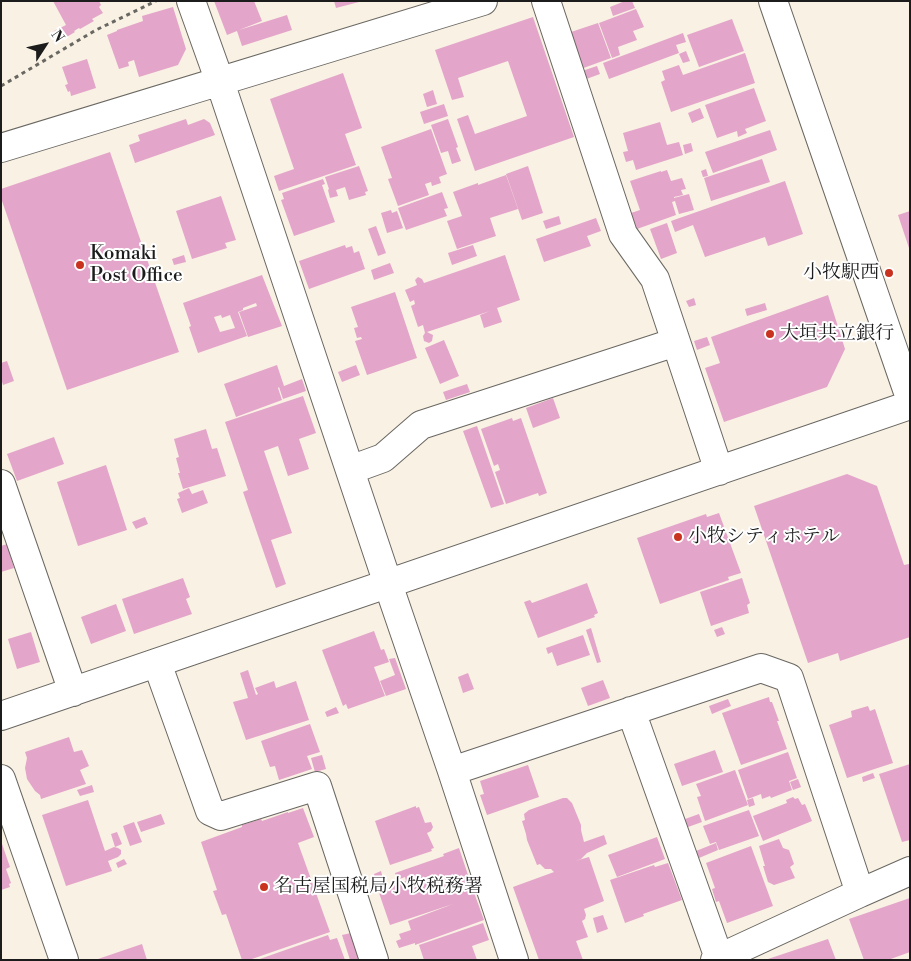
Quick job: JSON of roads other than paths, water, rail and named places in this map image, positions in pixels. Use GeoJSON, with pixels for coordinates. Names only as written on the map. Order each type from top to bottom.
{"type":"FeatureCollection","features":[{"type":"Feature","properties":{"kind":"street"},"geometry":{"type":"LineString","coordinates":[[190,1],[220,82],[514,960]]}},
{"type":"Feature","properties":{"kind":"street"},"geometry":{"type":"LineString","coordinates":[[1,148],[483,1]]}},
{"type":"Feature","properties":{"kind":"street"},"geometry":{"type":"LineString","coordinates":[[546,1],[623,234],[655,279],[719,471]]}},
{"type":"Feature","properties":{"kind":"street"},"geometry":{"type":"LineString","coordinates":[[773,1],[910,398]]}},
{"type":"Feature","properties":{"kind":"street"},"geometry":{"type":"LineString","coordinates":[[350,470],[383,458],[421,426],[676,342]]}},
{"type":"Feature","properties":{"kind":"street"},"geometry":{"type":"LineString","coordinates":[[1,716],[910,405]]}},
{"type":"Feature","properties":{"kind":"street"},"geometry":{"type":"LineString","coordinates":[[1,484],[73,692]]}},
{"type":"Feature","properties":{"kind":"street"},"geometry":{"type":"LineString","coordinates":[[157,663],[210,811],[221,816],[317,786],[374,960]]}},
{"type":"Feature","properties":{"kind":"street"},"geometry":{"type":"LineString","coordinates":[[452,771],[761,668],[789,678],[860,892]]}},
{"type":"Feature","properties":{"kind":"street"},"geometry":{"type":"LineString","coordinates":[[631,711],[717,959],[910,870]]}},
{"type":"Feature","properties":{"kind":"street"},"geometry":{"type":"LineString","coordinates":[[1,779],[64,960]]}},
{"type":"Feature","properties":{"kind":"place","name":"Komaki Post Office"},"geometry":{"type":"Point","coordinates":[80,265]}},
{"type":"Feature","properties":{"kind":"place","name":"小牧駅西"},"geometry":{"type":"Point","coordinates":[889,273]}},
{"type":"Feature","properties":{"kind":"place","name":"大垣共立銀行"},"geometry":{"type":"Point","coordinates":[770,334]}},
{"type":"Feature","properties":{"kind":"place","name":"小牧シティホテル"},"geometry":{"type":"Point","coordinates":[678,537]}},
{"type":"Feature","properties":{"kind":"place","name":"名古屋国税局小牧税務署"},"geometry":{"type":"Point","coordinates":[264,887]}}]}
